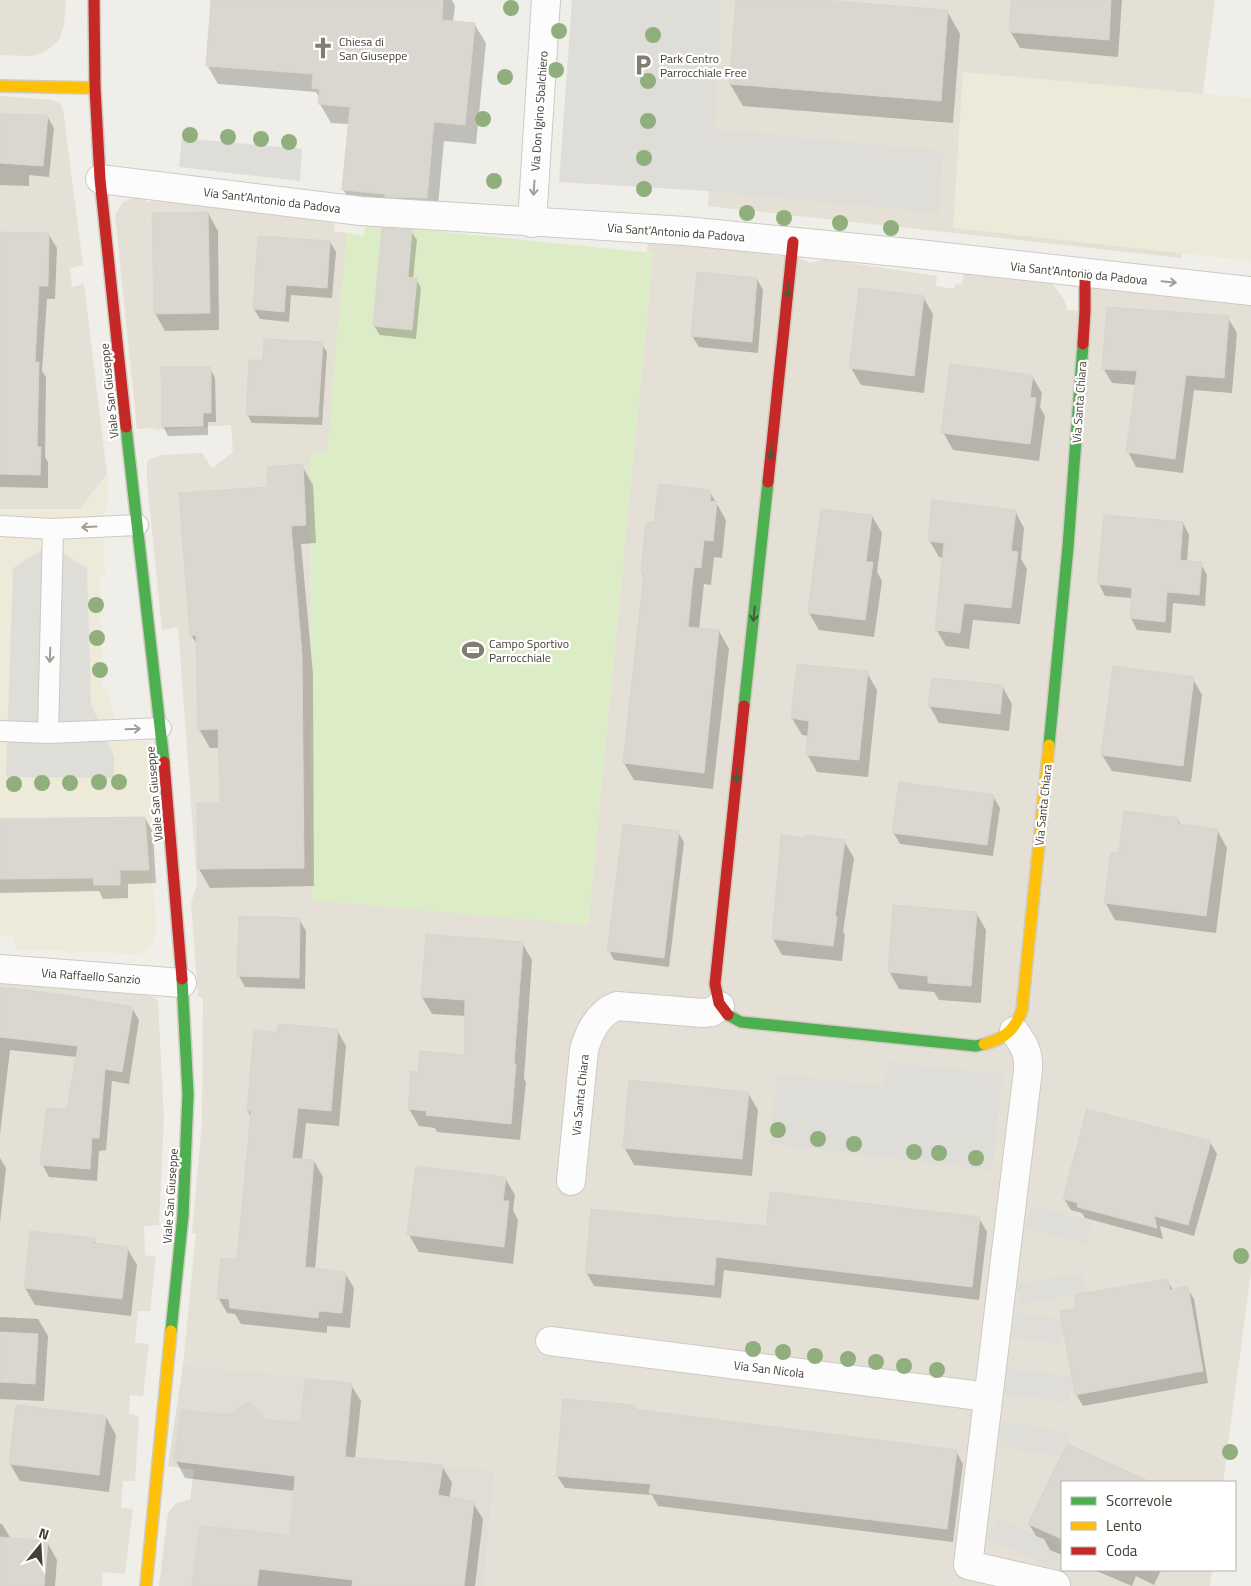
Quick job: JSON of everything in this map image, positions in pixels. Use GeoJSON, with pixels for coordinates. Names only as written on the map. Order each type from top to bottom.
{"type":"FeatureCollection","features":[{"type":"Feature","properties":{"kind":"street","name":"Viale San Giuseppe"},"geometry":{"type":"LineString","coordinates":[[94,0],[95,88],[100,179],[172,838],[188,1094],[183,1214],[146,1586]]}},
{"type":"Feature","properties":{"kind":"street","name":"Via Don Igino Sbalchiero"},"geometry":{"type":"LineString","coordinates":[[532,223],[546,0]]}},
{"type":"Feature","properties":{"kind":"street"},"geometry":{"type":"LineString","coordinates":[[0,86],[95,88]]}},
{"type":"Feature","properties":{"kind":"street","name":"Via Sant'Antonio da Padova"},"geometry":{"type":"LineString","coordinates":[[100,179],[352,210],[532,223],[685,231],[918,254],[1251,291]]}},
{"type":"Feature","properties":{"kind":"street"},"geometry":{"type":"LineString","coordinates":[[793,242],[715,984],[716,997],[720,1006],[729,1016],[742,1022],[976,1046],[994,1042],[1014,1031],[1028,1057],[1028,1070],[968,1564],[1056,1585]]}},
{"type":"Feature","properties":{"kind":"street","name":"Via Santa Chiara"},"geometry":{"type":"LineString","coordinates":[[1014,1031],[1019,1021],[1024,999],[1067,557],[1085,311],[1085,274]]}},
{"type":"Feature","properties":{"kind":"street","name":"Via Raffaello Sanzio"},"geometry":{"type":"LineString","coordinates":[[0,969],[182,983]]}},
{"type":"Feature","properties":{"kind":"street","name":"Via Santa Chiara"},"geometry":{"type":"LineString","coordinates":[[571,1181],[584,1050],[587,1038],[598,1021],[609,1009],[617,1006],[703,1013],[712,1012],[720,1006]]}},
{"type":"Feature","properties":{"kind":"street","name":"Via San Nicola"},"geometry":{"type":"LineString","coordinates":[[550,1341],[988,1397]]}},
{"type":"Feature","properties":{"kind":"lane"},"geometry":{"type":"LineString","coordinates":[[0,526],[53,529],[138,525]]}},
{"type":"Feature","properties":{"kind":"lane"},"geometry":{"type":"LineString","coordinates":[[48,733],[53,529]]}},
{"type":"Feature","properties":{"kind":"lane"},"geometry":{"type":"LineString","coordinates":[[0,731],[48,733],[161,728]]}},
{"type":"Feature","properties":{"kind":"shaded area"},"geometry":{"type":"Polygon","coordinates":[[[0,0],[66,0],[64,25],[59,40],[42,53],[30,56],[0,55],[0,0]]]}},
{"type":"Feature","properties":{"kind":"shaded area","name":"Park Centro Parrocchiale Free"},"geometry":{"type":"Polygon","coordinates":[[[572,0],[722,0],[714,129],[943,151],[939,213],[708,191],[559,182],[572,0]]]}},
{"type":"Feature","properties":{"kind":"shaded area"},"geometry":{"type":"Polygon","coordinates":[[[722,0],[1215,0],[1181,258],[708,206],[722,0]]]}},
{"type":"Feature","properties":{"kind":"shaded area"},"geometry":{"type":"Polygon","coordinates":[[[963,72],[1251,98],[1251,261],[953,228],[963,72]]]}},
{"type":"Feature","properties":{"kind":"shaded area"},"geometry":{"type":"Polygon","coordinates":[[[0,96],[53,100],[60,103],[63,109],[83,265],[70,268],[72,287],[84,284],[107,474],[80,509],[0,509],[0,96]]]}},
{"type":"Feature","properties":{"kind":"shaded area"},"geometry":{"type":"Polygon","coordinates":[[[182,138],[302,149],[300,181],[179,167],[182,138]]]}},
{"type":"Feature","properties":{"kind":"shaded area"},"geometry":{"type":"Polygon","coordinates":[[[145,196],[146,202],[335,216],[334,231],[347,233],[328,451],[310,453],[312,900],[588,924],[653,253],[647,251],[648,233],[771,245],[770,255],[799,258],[811,263],[824,259],[937,276],[936,286],[954,289],[956,284],[962,285],[965,263],[1051,282],[1064,299],[1067,310],[1090,312],[1093,285],[1251,304],[1251,1272],[1223,1481],[1061,1481],[1061,1571],[1212,1571],[1210,1586],[484,1586],[495,1470],[345,1457],[352,1384],[183,1365],[196,1233],[192,1233],[202,1121],[203,999],[198,996],[191,903],[197,884],[178,627],[162,630],[147,482],[147,462],[162,455],[202,453],[212,468],[233,452],[231,425],[156,430],[152,428],[137,429],[115,215],[123,202],[145,196]]]}},
{"type":"Feature","properties":{"kind":"shaded area"},"geometry":{"type":"Polygon","coordinates":[[[107,474],[109,491],[101,535],[104,539],[105,575],[100,576],[102,689],[107,689],[120,741],[150,741],[152,883],[157,925],[154,940],[150,947],[139,954],[15,949],[14,937],[0,936],[0,509],[80,509],[107,474]]]}},
{"type":"Feature","properties":{"kind":"shaded area"},"geometry":{"type":"Polygon","coordinates":[[[49,545],[87,568],[91,704],[114,756],[114,778],[6,777],[13,568],[49,545]]]}},
{"type":"Feature","properties":{"kind":"shaded area"},"geometry":{"type":"Polygon","coordinates":[[[0,980],[144,993],[155,998],[158,1002],[164,1117],[159,1225],[144,1226],[145,1255],[156,1257],[150,1311],[138,1311],[135,1343],[149,1344],[143,1396],[130,1395],[129,1414],[139,1416],[135,1481],[123,1481],[121,1508],[133,1509],[125,1574],[103,1572],[102,1586],[0,1586],[0,980]]]}},
{"type":"Feature","properties":{"kind":"shaded area"},"geometry":{"type":"Polygon","coordinates":[[[888,1062],[1003,1074],[992,1170],[770,1144],[777,1074],[885,1086],[888,1062]]]}},
{"type":"Feature","properties":{"kind":"shaded area"},"geometry":{"type":"Polygon","coordinates":[[[1031,1206],[1092,1221],[1086,1244],[1025,1228],[1031,1206]]]}},
{"type":"Feature","properties":{"kind":"shaded area"},"geometry":{"type":"Polygon","coordinates":[[[1082,1273],[1086,1293],[1021,1304],[1017,1284],[1082,1273]]]}},
{"type":"Feature","properties":{"kind":"shaded area"},"geometry":{"type":"Polygon","coordinates":[[[1015,1312],[1062,1320],[1064,1331],[1062,1345],[1012,1337],[1015,1312]]]}},
{"type":"Feature","properties":{"kind":"shaded area"},"geometry":{"type":"Polygon","coordinates":[[[183,1365],[352,1383],[345,1457],[495,1470],[484,1586],[159,1586],[168,1513],[175,1504],[190,1500],[194,1470],[168,1466],[183,1365]]]}},
{"type":"Feature","properties":{"kind":"shaded area"},"geometry":{"type":"Polygon","coordinates":[[[1008,1368],[1071,1377],[1072,1384],[1069,1403],[1005,1394],[1008,1368]]]}},
{"type":"Feature","properties":{"kind":"shaded area"},"geometry":{"type":"Polygon","coordinates":[[[1002,1421],[1068,1432],[1061,1457],[999,1447],[1002,1421]]]}},
{"type":"Feature","properties":{"kind":"shaded area"},"geometry":{"type":"Polygon","coordinates":[[[999,1518],[1061,1547],[1061,1558],[1056,1570],[986,1538],[999,1518]]]}},
{"type":"Feature","properties":{"kind":"green space","name":"Campo Sportivo Parrocchiale"},"geometry":{"type":"Polygon","coordinates":[[[365,224],[653,253],[588,925],[312,900],[310,452],[328,451],[347,233],[364,236],[365,224]]]}},
{"type":"Feature","properties":{"kind":"building"},"geometry":{"type":"Polygon","coordinates":[[[211,0],[443,0],[442,20],[475,23],[465,125],[434,122],[427,198],[385,197],[385,194],[342,190],[350,107],[318,104],[320,89],[312,88],[313,74],[206,66],[211,0]]]}},
{"type":"Feature","properties":{"kind":"building"},"geometry":{"type":"Polygon","coordinates":[[[736,0],[821,0],[948,10],[941,101],[729,84],[736,0]]]}},
{"type":"Feature","properties":{"kind":"building"},"geometry":{"type":"Polygon","coordinates":[[[1011,0],[1111,0],[1109,40],[1009,32],[1011,0]]]}},
{"type":"Feature","properties":{"kind":"building"},"geometry":{"type":"Polygon","coordinates":[[[0,114],[48,115],[43,166],[0,163],[0,114]]]}},
{"type":"Feature","properties":{"kind":"building"},"geometry":{"type":"Polygon","coordinates":[[[208,212],[210,313],[154,314],[152,213],[208,212]]]}},
{"type":"Feature","properties":{"kind":"building"},"geometry":{"type":"Polygon","coordinates":[[[382,228],[412,230],[408,277],[417,278],[412,330],[373,326],[382,228]]]}},
{"type":"Feature","properties":{"kind":"building"},"geometry":{"type":"Polygon","coordinates":[[[0,232],[49,233],[48,286],[39,286],[35,362],[39,362],[37,447],[41,447],[40,475],[0,474],[0,232]]]}},
{"type":"Feature","properties":{"kind":"building"},"geometry":{"type":"Polygon","coordinates":[[[258,236],[330,241],[327,288],[286,285],[284,312],[253,309],[258,236]]]}},
{"type":"Feature","properties":{"kind":"building"},"geometry":{"type":"Polygon","coordinates":[[[697,272],[757,278],[752,342],[691,336],[697,272]]]}},
{"type":"Feature","properties":{"kind":"building"},"geometry":{"type":"Polygon","coordinates":[[[859,288],[924,296],[914,376],[849,368],[859,288]]]}},
{"type":"Feature","properties":{"kind":"building"},"geometry":{"type":"Polygon","coordinates":[[[1107,307],[1229,316],[1224,378],[1186,375],[1175,459],[1126,452],[1137,371],[1102,369],[1107,307]]]}},
{"type":"Feature","properties":{"kind":"building"},"geometry":{"type":"Polygon","coordinates":[[[264,339],[323,342],[318,417],[246,415],[249,360],[263,360],[264,339]]]}},
{"type":"Feature","properties":{"kind":"building"},"geometry":{"type":"Polygon","coordinates":[[[950,364],[1033,375],[1030,397],[1036,398],[1030,444],[941,433],[950,364]]]}},
{"type":"Feature","properties":{"kind":"building"},"geometry":{"type":"Polygon","coordinates":[[[161,367],[211,367],[211,413],[203,413],[203,426],[162,427],[161,367]]]}},
{"type":"Feature","properties":{"kind":"building"},"geometry":{"type":"Polygon","coordinates":[[[303,464],[306,525],[291,526],[302,654],[304,868],[198,869],[197,803],[220,803],[218,729],[198,730],[196,635],[190,636],[179,493],[267,487],[267,467],[303,464]]]}},
{"type":"Feature","properties":{"kind":"building"},"geometry":{"type":"Polygon","coordinates":[[[658,484],[711,490],[710,501],[717,502],[713,541],[704,540],[701,568],[694,567],[688,627],[719,630],[704,773],[623,763],[644,573],[641,573],[646,522],[654,523],[658,484]]]}},
{"type":"Feature","properties":{"kind":"building"},"geometry":{"type":"Polygon","coordinates":[[[932,500],[1016,510],[1011,551],[1018,552],[1011,608],[964,603],[960,633],[935,630],[944,543],[928,541],[932,500]]]}},
{"type":"Feature","properties":{"kind":"building"},"geometry":{"type":"Polygon","coordinates":[[[821,509],[872,515],[866,562],[873,562],[865,620],[808,613],[821,509]]]}},
{"type":"Feature","properties":{"kind":"building"},"geometry":{"type":"Polygon","coordinates":[[[1104,515],[1183,522],[1180,560],[1202,562],[1199,595],[1167,592],[1165,622],[1130,618],[1132,588],[1097,584],[1104,515]]]}},
{"type":"Feature","properties":{"kind":"building"},"geometry":{"type":"Polygon","coordinates":[[[797,664],[868,671],[859,760],[806,755],[809,721],[791,718],[797,664]]]}},
{"type":"Feature","properties":{"kind":"building"},"geometry":{"type":"Polygon","coordinates":[[[1113,666],[1194,677],[1183,766],[1101,755],[1113,666]]]}},
{"type":"Feature","properties":{"kind":"building"},"geometry":{"type":"Polygon","coordinates":[[[932,678],[1003,685],[1000,714],[928,706],[932,678]]]}},
{"type":"Feature","properties":{"kind":"building"},"geometry":{"type":"Polygon","coordinates":[[[899,782],[994,795],[987,845],[892,833],[899,782]]]}},
{"type":"Feature","properties":{"kind":"building"},"geometry":{"type":"Polygon","coordinates":[[[1124,811],[1178,818],[1178,824],[1218,829],[1206,916],[1104,903],[1111,853],[1119,853],[1124,811]]]}},
{"type":"Feature","properties":{"kind":"building"},"geometry":{"type":"Polygon","coordinates":[[[145,817],[149,870],[120,870],[120,885],[94,885],[93,878],[0,879],[0,819],[145,817]]]}},
{"type":"Feature","properties":{"kind":"building"},"geometry":{"type":"Polygon","coordinates":[[[623,824],[679,831],[664,958],[607,951],[623,824]]]}},
{"type":"Feature","properties":{"kind":"building"},"geometry":{"type":"Polygon","coordinates":[[[781,835],[805,838],[805,835],[845,840],[833,946],[772,939],[781,835]]]}},
{"type":"Feature","properties":{"kind":"building"},"geometry":{"type":"Polygon","coordinates":[[[893,905],[977,912],[971,986],[928,983],[928,976],[888,972],[893,905]]]}},
{"type":"Feature","properties":{"kind":"building"},"geometry":{"type":"Polygon","coordinates":[[[239,916],[300,918],[299,978],[237,976],[239,916]]]}},
{"type":"Feature","properties":{"kind":"building"},"geometry":{"type":"Polygon","coordinates":[[[426,934],[523,942],[511,1124],[426,1115],[427,1111],[408,1109],[411,1071],[418,1072],[420,1051],[464,1055],[465,1000],[421,997],[426,934]]]}},
{"type":"Feature","properties":{"kind":"building"},"geometry":{"type":"Polygon","coordinates":[[[0,987],[57,994],[133,1007],[122,1072],[105,1069],[99,1138],[92,1138],[90,1169],[40,1165],[47,1108],[67,1109],[78,1046],[0,1037],[0,987]]]}},
{"type":"Feature","properties":{"kind":"building"},"geometry":{"type":"Polygon","coordinates":[[[278,1024],[338,1029],[331,1111],[298,1108],[292,1158],[314,1160],[305,1267],[346,1272],[342,1313],[319,1311],[318,1318],[230,1308],[229,1299],[217,1298],[221,1258],[237,1260],[251,1111],[247,1111],[254,1030],[277,1032],[278,1024]]]}},
{"type":"Feature","properties":{"kind":"building"},"geometry":{"type":"Polygon","coordinates":[[[629,1080],[749,1092],[742,1159],[623,1148],[629,1080]]]}},
{"type":"Feature","properties":{"kind":"building"},"geometry":{"type":"Polygon","coordinates":[[[1087,1109],[1211,1141],[1188,1225],[1154,1216],[1157,1228],[1077,1207],[1078,1203],[1063,1199],[1087,1109]]]}},
{"type":"Feature","properties":{"kind":"building"},"geometry":{"type":"Polygon","coordinates":[[[416,1166],[506,1177],[503,1201],[509,1201],[504,1247],[407,1235],[416,1166]]]}},
{"type":"Feature","properties":{"kind":"building"},"geometry":{"type":"Polygon","coordinates":[[[770,1192],[980,1217],[972,1287],[716,1257],[714,1285],[585,1273],[591,1209],[766,1226],[770,1192]]]}},
{"type":"Feature","properties":{"kind":"building"},"geometry":{"type":"Polygon","coordinates":[[[30,1231],[95,1238],[94,1243],[128,1247],[122,1299],[24,1288],[30,1231]]]}},
{"type":"Feature","properties":{"kind":"building"},"geometry":{"type":"Polygon","coordinates":[[[1168,1279],[1170,1290],[1188,1286],[1203,1371],[1075,1395],[1060,1311],[1076,1308],[1074,1295],[1168,1279]]]}},
{"type":"Feature","properties":{"kind":"building"},"geometry":{"type":"Polygon","coordinates":[[[0,1332],[38,1334],[35,1384],[0,1382],[0,1332]]]}},
{"type":"Feature","properties":{"kind":"building"},"geometry":{"type":"Polygon","coordinates":[[[305,1379],[352,1383],[345,1457],[443,1465],[438,1495],[474,1502],[464,1586],[352,1586],[353,1580],[259,1569],[257,1586],[192,1586],[200,1526],[290,1535],[295,1476],[174,1461],[181,1410],[227,1415],[249,1402],[266,1420],[301,1423],[305,1379]]]}},
{"type":"Feature","properties":{"kind":"building"},"geometry":{"type":"Polygon","coordinates":[[[563,1399],[635,1405],[634,1409],[957,1450],[947,1529],[649,1493],[651,1484],[556,1476],[563,1399]]]}},
{"type":"Feature","properties":{"kind":"building"},"geometry":{"type":"Polygon","coordinates":[[[16,1405],[106,1416],[99,1475],[9,1464],[16,1405]]]}},
{"type":"Feature","properties":{"kind":"building"},"geometry":{"type":"Polygon","coordinates":[[[1067,1444],[1149,1481],[1061,1481],[1061,1539],[1028,1524],[1067,1444]]]}},
{"type":"Feature","properties":{"kind":"building"},"geometry":{"type":"Polygon","coordinates":[[[0,1537],[48,1541],[44,1586],[0,1586],[0,1537]]]}},
{"type":"Feature","properties":{"kind":"traffic: fast"},"geometry":{"type":"LineString","coordinates":[[1049,745],[1068,547],[1083,344]]}},
{"type":"Feature","properties":{"kind":"traffic: fast"},"geometry":{"type":"LineString","coordinates":[[126,427],[164,762]]}},
{"type":"Feature","properties":{"kind":"traffic: fast"},"geometry":{"type":"LineString","coordinates":[[744,706],[768,482]]}},
{"type":"Feature","properties":{"kind":"traffic: fast"},"geometry":{"type":"LineString","coordinates":[[171,1331],[183,1215],[188,1094],[182,979]]}},
{"type":"Feature","properties":{"kind":"traffic: fast"},"geometry":{"type":"LineString","coordinates":[[728,1015],[741,1022],[976,1046],[984,1044]]}},
{"type":"Feature","properties":{"kind":"traffic: slow"},"geometry":{"type":"LineString","coordinates":[[0,86],[95,88]]}},
{"type":"Feature","properties":{"kind":"traffic: slow"},"geometry":{"type":"LineString","coordinates":[[984,1044],[1008,1033],[1016,1023],[1022,1010],[1049,745]]}},
{"type":"Feature","properties":{"kind":"traffic: slow"},"geometry":{"type":"LineString","coordinates":[[146,1586],[171,1331]]}},
{"type":"Feature","properties":{"kind":"traffic: jam"},"geometry":{"type":"LineString","coordinates":[[94,0],[95,88],[100,179],[126,427]]}},
{"type":"Feature","properties":{"kind":"traffic: jam"},"geometry":{"type":"LineString","coordinates":[[768,482],[793,242]]}},
{"type":"Feature","properties":{"kind":"traffic: jam"},"geometry":{"type":"LineString","coordinates":[[1083,344],[1085,274]]}},
{"type":"Feature","properties":{"kind":"traffic: jam"},"geometry":{"type":"LineString","coordinates":[[728,1015],[719,1003],[715,984],[744,706]]}},
{"type":"Feature","properties":{"kind":"traffic: jam"},"geometry":{"type":"LineString","coordinates":[[164,762],[182,979]]}},
{"type":"Feature","properties":{"kind":"place","name":"Chiesa di San Giuseppe"},"geometry":{"type":"Point","coordinates":[323,48]}},
{"type":"Feature","properties":{"kind":"place","name":"Park Centro Parrocchiale Free"},"geometry":{"type":"Point","coordinates":[643,65]}},
{"type":"Feature","properties":{"kind":"place","name":"Campo Sportivo Parrocchiale"},"geometry":{"type":"Point","coordinates":[473,650]}}]}
